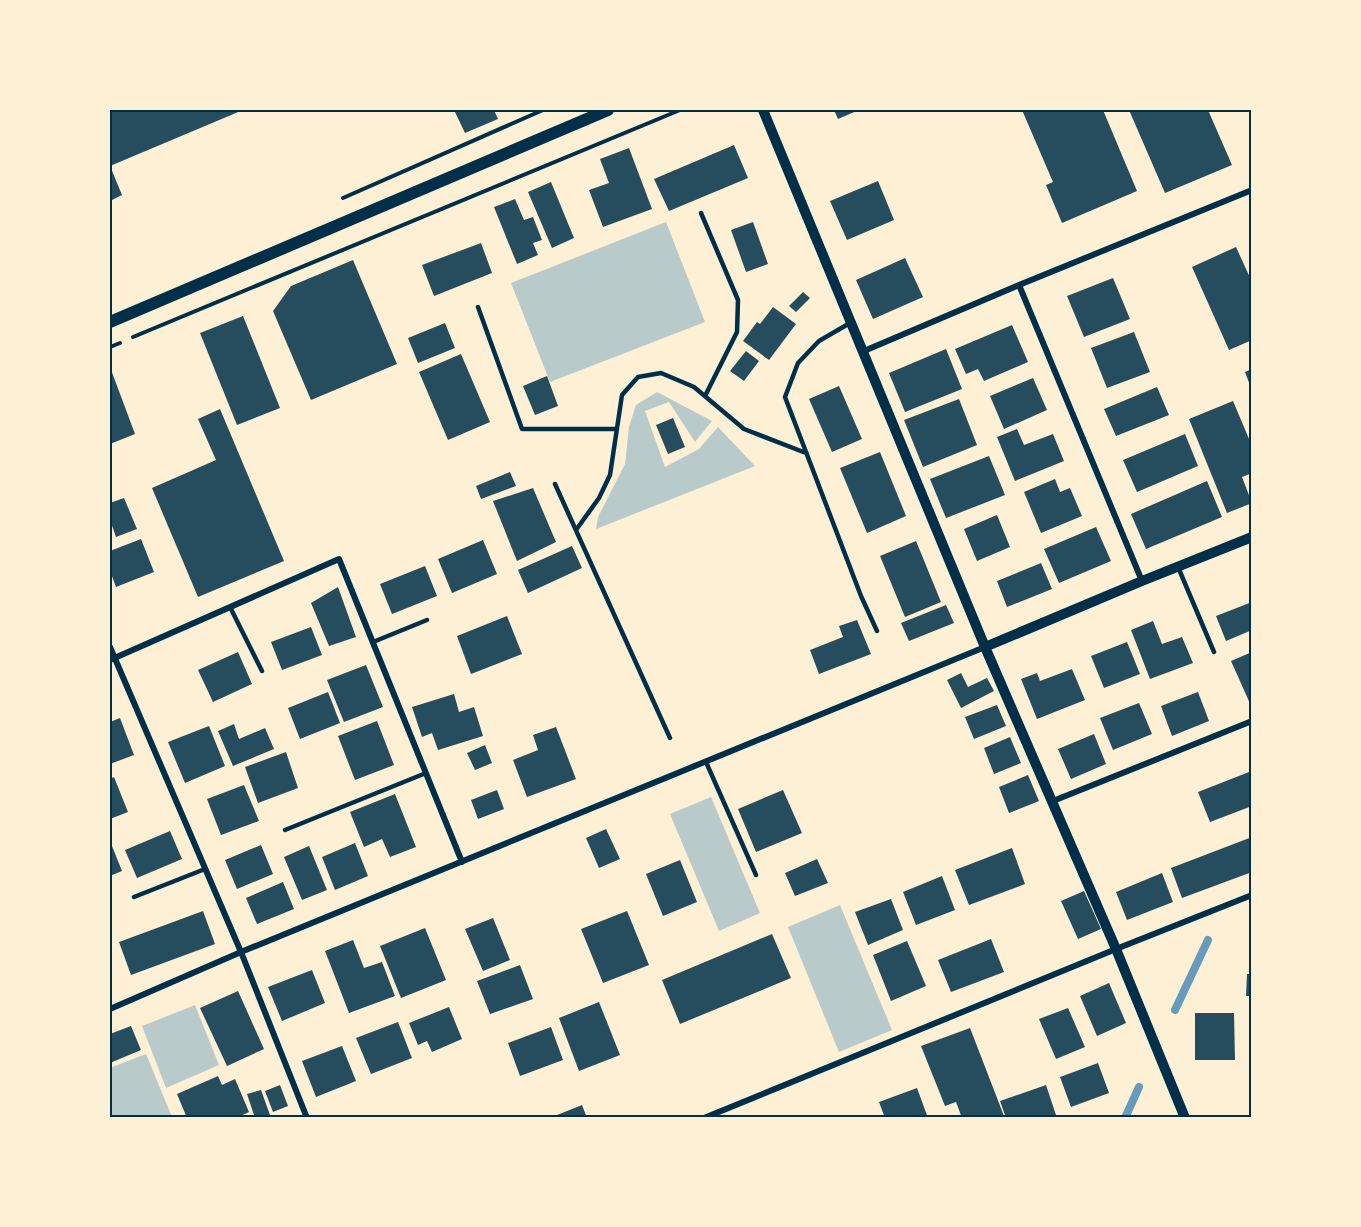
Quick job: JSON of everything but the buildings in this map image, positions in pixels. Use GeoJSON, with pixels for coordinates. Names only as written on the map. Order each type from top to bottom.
{"type":"FeatureCollection","features":[{"type":"Feature","properties":{"kind":"main road"},"geometry":{"type":"LineString","coordinates":[[110,322],[608,110]]}},
{"type":"Feature","properties":{"kind":"street"},"geometry":{"type":"LineString","coordinates":[[763,110],[1185,1118]]}},
{"type":"Feature","properties":{"kind":"street"},"geometry":{"type":"LineString","coordinates":[[864,351],[1251,190]]}},
{"type":"Feature","properties":{"kind":"street"},"geometry":{"type":"LineString","coordinates":[[1019,285],[1142,581]]}},
{"type":"Feature","properties":{"kind":"street"},"geometry":{"type":"LineString","coordinates":[[110,1009],[241,952],[1251,537]]}},
{"type":"Feature","properties":{"kind":"street"},"geometry":{"type":"LineString","coordinates":[[112,659],[339,559],[462,862]]}},
{"type":"Feature","properties":{"kind":"street"},"geometry":{"type":"LineString","coordinates":[[110,647],[112,659],[241,952],[307,1118]]}},
{"type":"Feature","properties":{"kind":"street"},"geometry":{"type":"LineString","coordinates":[[1053,801],[1251,721]]}},
{"type":"Feature","properties":{"kind":"street"},"geometry":{"type":"LineString","coordinates":[[704,1118],[1251,895]]}},
{"type":"Feature","properties":{"kind":"lane"},"geometry":{"type":"LineString","coordinates":[[701,213],[738,300],[736,332],[705,396]]}},
{"type":"Feature","properties":{"kind":"lane"},"geometry":{"type":"LineString","coordinates":[[478,307],[522,429],[616,429]]}},
{"type":"Feature","properties":{"kind":"lane"},"geometry":{"type":"LineString","coordinates":[[852,321],[819,341],[798,363],[785,397],[861,596],[877,631]]}},
{"type":"Feature","properties":{"kind":"lane"},"geometry":{"type":"LineString","coordinates":[[576,530],[599,498],[610,475],[622,395],[638,377],[661,374],[694,387],[744,429],[807,453]]}},
{"type":"Feature","properties":{"kind":"lane"},"geometry":{"type":"LineString","coordinates":[[555,484],[670,738]]}},
{"type":"Feature","properties":{"kind":"lane"},"geometry":{"type":"LineString","coordinates":[[1178,567],[1214,652]]}},
{"type":"Feature","properties":{"kind":"lane"},"geometry":{"type":"LineString","coordinates":[[230,608],[262,671]]}},
{"type":"Feature","properties":{"kind":"lane"},"geometry":{"type":"LineString","coordinates":[[373,642],[428,620]]}},
{"type":"Feature","properties":{"kind":"lane"},"geometry":{"type":"LineString","coordinates":[[706,762],[756,874]]}},
{"type":"Feature","properties":{"kind":"lane"},"geometry":{"type":"LineString","coordinates":[[285,830],[426,773]]}},
{"type":"Feature","properties":{"kind":"lane"},"geometry":{"type":"LineString","coordinates":[[134,897],[205,869]]}},
{"type":"Feature","properties":{"kind":"path"},"geometry":{"type":"LineString","coordinates":[[131,338],[681,110]]}},
{"type":"Feature","properties":{"kind":"path"},"geometry":{"type":"LineString","coordinates":[[110,347],[120,342]]}},
{"type":"Feature","properties":{"kind":"shaded area"},"geometry":{"type":"Polygon","coordinates":[[[666,222],[705,322],[550,382],[511,283],[666,222]]]}},
{"type":"Feature","properties":{"kind":"shaded area"},"geometry":{"type":"Polygon","coordinates":[[[657,392],[712,421],[695,442],[669,402],[645,411],[665,467],[699,449],[718,427],[755,466],[596,529],[598,517],[625,464],[629,427],[636,405],[657,392]]]}},
{"type":"Feature","properties":{"kind":"shaded area"},"geometry":{"type":"Polygon","coordinates":[[[711,797],[760,913],[719,931],[670,814],[711,797]]]}},
{"type":"Feature","properties":{"kind":"shaded area"},"geometry":{"type":"Polygon","coordinates":[[[840,905],[892,1030],[839,1052],[788,927],[840,905]]]}},
{"type":"Feature","properties":{"kind":"shaded area"},"geometry":{"type":"Polygon","coordinates":[[[195,1005],[219,1065],[166,1088],[142,1026],[195,1005]]]}},
{"type":"Feature","properties":{"kind":"shaded area"},"geometry":{"type":"Polygon","coordinates":[[[146,1054],[172,1117],[110,1117],[110,1068],[146,1054]]]}},
{"type":"Feature","properties":{"kind":"waterway"},"geometry":{"type":"LineString","coordinates":[[1175,1010],[1208,940]]}},
{"type":"Feature","properties":{"kind":"waterway"},"geometry":{"type":"LineString","coordinates":[[1125,1118],[1139,1087]]}}]}
